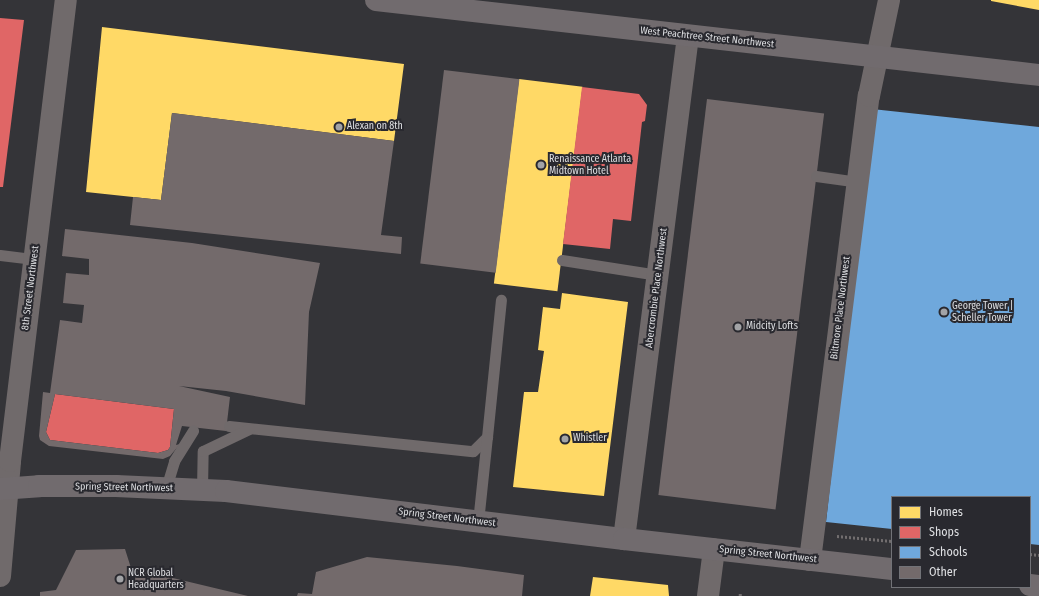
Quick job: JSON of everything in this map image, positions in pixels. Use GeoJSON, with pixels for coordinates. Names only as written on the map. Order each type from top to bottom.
{"type":"FeatureCollection","features":[{"type":"Feature","properties":{"kind":"main road","name":"West Peachtree Street Northwest"},"geometry":{"type":"LineString","coordinates":[[376,0],[1039,75]]}},
{"type":"Feature","properties":{"kind":"main road","name":"Spring Street Northwest"},"geometry":{"type":"LineString","coordinates":[[4,489],[116,486],[226,491],[478,522],[891,569]]}},
{"type":"Feature","properties":{"kind":"street","name":"8th Street Northwest"},"geometry":{"type":"LineString","coordinates":[[0,576],[4,489],[66,0]]}},
{"type":"Feature","properties":{"kind":"street","name":"Biltmore Place Northwest"},"geometry":{"type":"LineString","coordinates":[[810,560],[869,96],[888,0]]}},
{"type":"Feature","properties":{"kind":"street","name":"Abercrombie Place Northwest"},"geometry":{"type":"LineString","coordinates":[[624,539],[688,36]]}},
{"type":"Feature","properties":{"kind":"street"},"geometry":{"type":"LineString","coordinates":[[708,596],[714,549]]}},
{"type":"Feature","properties":{"kind":"lane"},"geometry":{"type":"LineString","coordinates":[[816,176],[858,182]]}},
{"type":"Feature","properties":{"kind":"lane"},"geometry":{"type":"LineString","coordinates":[[0,255],[34,259]]}},
{"type":"Feature","properties":{"kind":"lane"},"geometry":{"type":"LineString","coordinates":[[562,260],[658,274]]}},
{"type":"Feature","properties":{"kind":"lane"},"geometry":{"type":"LineString","coordinates":[[478,522],[500,300]]}},
{"type":"Feature","properties":{"kind":"lane"},"geometry":{"type":"LineString","coordinates":[[229,426],[473,451],[487,437]]}},
{"type":"Feature","properties":{"kind":"lane"},"geometry":{"type":"LineString","coordinates":[[202,490],[203,451],[250,428]]}},
{"type":"Feature","properties":{"kind":"lane"},"geometry":{"type":"LineString","coordinates":[[166,488],[174,461],[193,431]]}},
{"type":"Feature","properties":{"kind":"path"},"geometry":{"type":"LineString","coordinates":[[813,533],[891,541]]}},
{"type":"Feature","properties":{"kind":"building: Homes"},"geometry":{"type":"Polygon","coordinates":[[[1039,0],[1039,10],[991,1],[1039,0]]]}},
{"type":"Feature","properties":{"kind":"building: Homes","name":"Alexan on 8th"},"geometry":{"type":"Polygon","coordinates":[[[102,27],[404,64],[394,141],[172,113],[161,200],[86,192],[102,27]]]}},
{"type":"Feature","properties":{"kind":"building: Homes","name":"Renaissance Atlanta Midtown Hotel"},"geometry":{"type":"Polygon","coordinates":[[[519,79],[583,87],[557,291],[494,283],[519,79]]]}},
{"type":"Feature","properties":{"kind":"building: Homes","name":"Whistler"},"geometry":{"type":"Polygon","coordinates":[[[562,293],[628,302],[604,496],[513,487],[524,392],[538,392],[544,351],[538,350],[543,307],[560,309],[562,293]]]}},
{"type":"Feature","properties":{"kind":"building: Homes"},"geometry":{"type":"Polygon","coordinates":[[[593,577],[668,585],[669,596],[590,596],[593,577]]]}},
{"type":"Feature","properties":{"kind":"building: Shops"},"geometry":{"type":"Polygon","coordinates":[[[0,18],[24,20],[3,187],[0,187],[0,18]]]}},
{"type":"Feature","properties":{"kind":"building: Shops"},"geometry":{"type":"Polygon","coordinates":[[[582,87],[639,94],[647,105],[645,121],[642,122],[631,221],[613,219],[610,249],[563,244],[582,87]]]}},
{"type":"Feature","properties":{"kind":"building: Shops"},"geometry":{"type":"Polygon","coordinates":[[[55,394],[174,409],[170,447],[168,450],[158,453],[50,440],[46,432],[55,394]]]}},
{"type":"Feature","properties":{"kind":"building: Schools","name":"George Tower | Scheller Tower"},"geometry":{"type":"Polygon","coordinates":[[[872,109],[1039,127],[1039,545],[1031,544],[1031,496],[891,496],[891,529],[826,522],[872,109]]]}},
{"type":"Feature","properties":{"kind":"building: Other"},"geometry":{"type":"Polygon","coordinates":[[[444,70],[519,79],[496,273],[420,264],[444,70]]]}},
{"type":"Feature","properties":{"kind":"building: Other","name":"Midcity Lofts"},"geometry":{"type":"Polygon","coordinates":[[[707,99],[824,113],[775,509],[658,495],[707,99]]]}},
{"type":"Feature","properties":{"kind":"building: Other"},"geometry":{"type":"Polygon","coordinates":[[[172,113],[394,141],[381,235],[402,237],[401,254],[130,225],[133,197],[161,200],[172,113]]]}},
{"type":"Feature","properties":{"kind":"building: Other"},"geometry":{"type":"Polygon","coordinates":[[[65,229],[192,243],[320,263],[309,312],[305,405],[226,391],[179,386],[230,397],[226,431],[182,426],[176,445],[180,444],[170,456],[163,459],[49,446],[40,440],[39,436],[43,392],[50,393],[60,320],[82,323],[84,305],[63,303],[66,273],[89,275],[89,259],[62,256],[65,229]],[[55,394],[46,432],[50,440],[158,453],[168,450],[170,447],[174,409],[55,394]]]}},
{"type":"Feature","properties":{"kind":"building: Other","name":"NCR Global Headquarters"},"geometry":{"type":"Polygon","coordinates":[[[125,549],[131,568],[248,596],[40,596],[40,592],[56,590],[76,550],[125,549]]]}},
{"type":"Feature","properties":{"kind":"building: Other"},"geometry":{"type":"Polygon","coordinates":[[[367,557],[457,566],[524,575],[522,596],[297,596],[298,593],[312,594],[316,572],[367,557]]]}},
{"type":"Feature","properties":{"kind":"place","name":"Alexan on 8th"},"geometry":{"type":"Point","coordinates":[339,127]}},
{"type":"Feature","properties":{"kind":"place","name":"Renaissance Atlanta Midtown Hotel"},"geometry":{"type":"Point","coordinates":[541,165]}},
{"type":"Feature","properties":{"kind":"place","name":"George Tower | Scheller Tower"},"geometry":{"type":"Point","coordinates":[944,312]}},
{"type":"Feature","properties":{"kind":"place","name":"Midcity Lofts"},"geometry":{"type":"Point","coordinates":[738,327]}},
{"type":"Feature","properties":{"kind":"place","name":"Whistler"},"geometry":{"type":"Point","coordinates":[565,439]}},
{"type":"Feature","properties":{"kind":"place","name":"NCR Global Headquarters"},"geometry":{"type":"Point","coordinates":[120,579]}}]}
